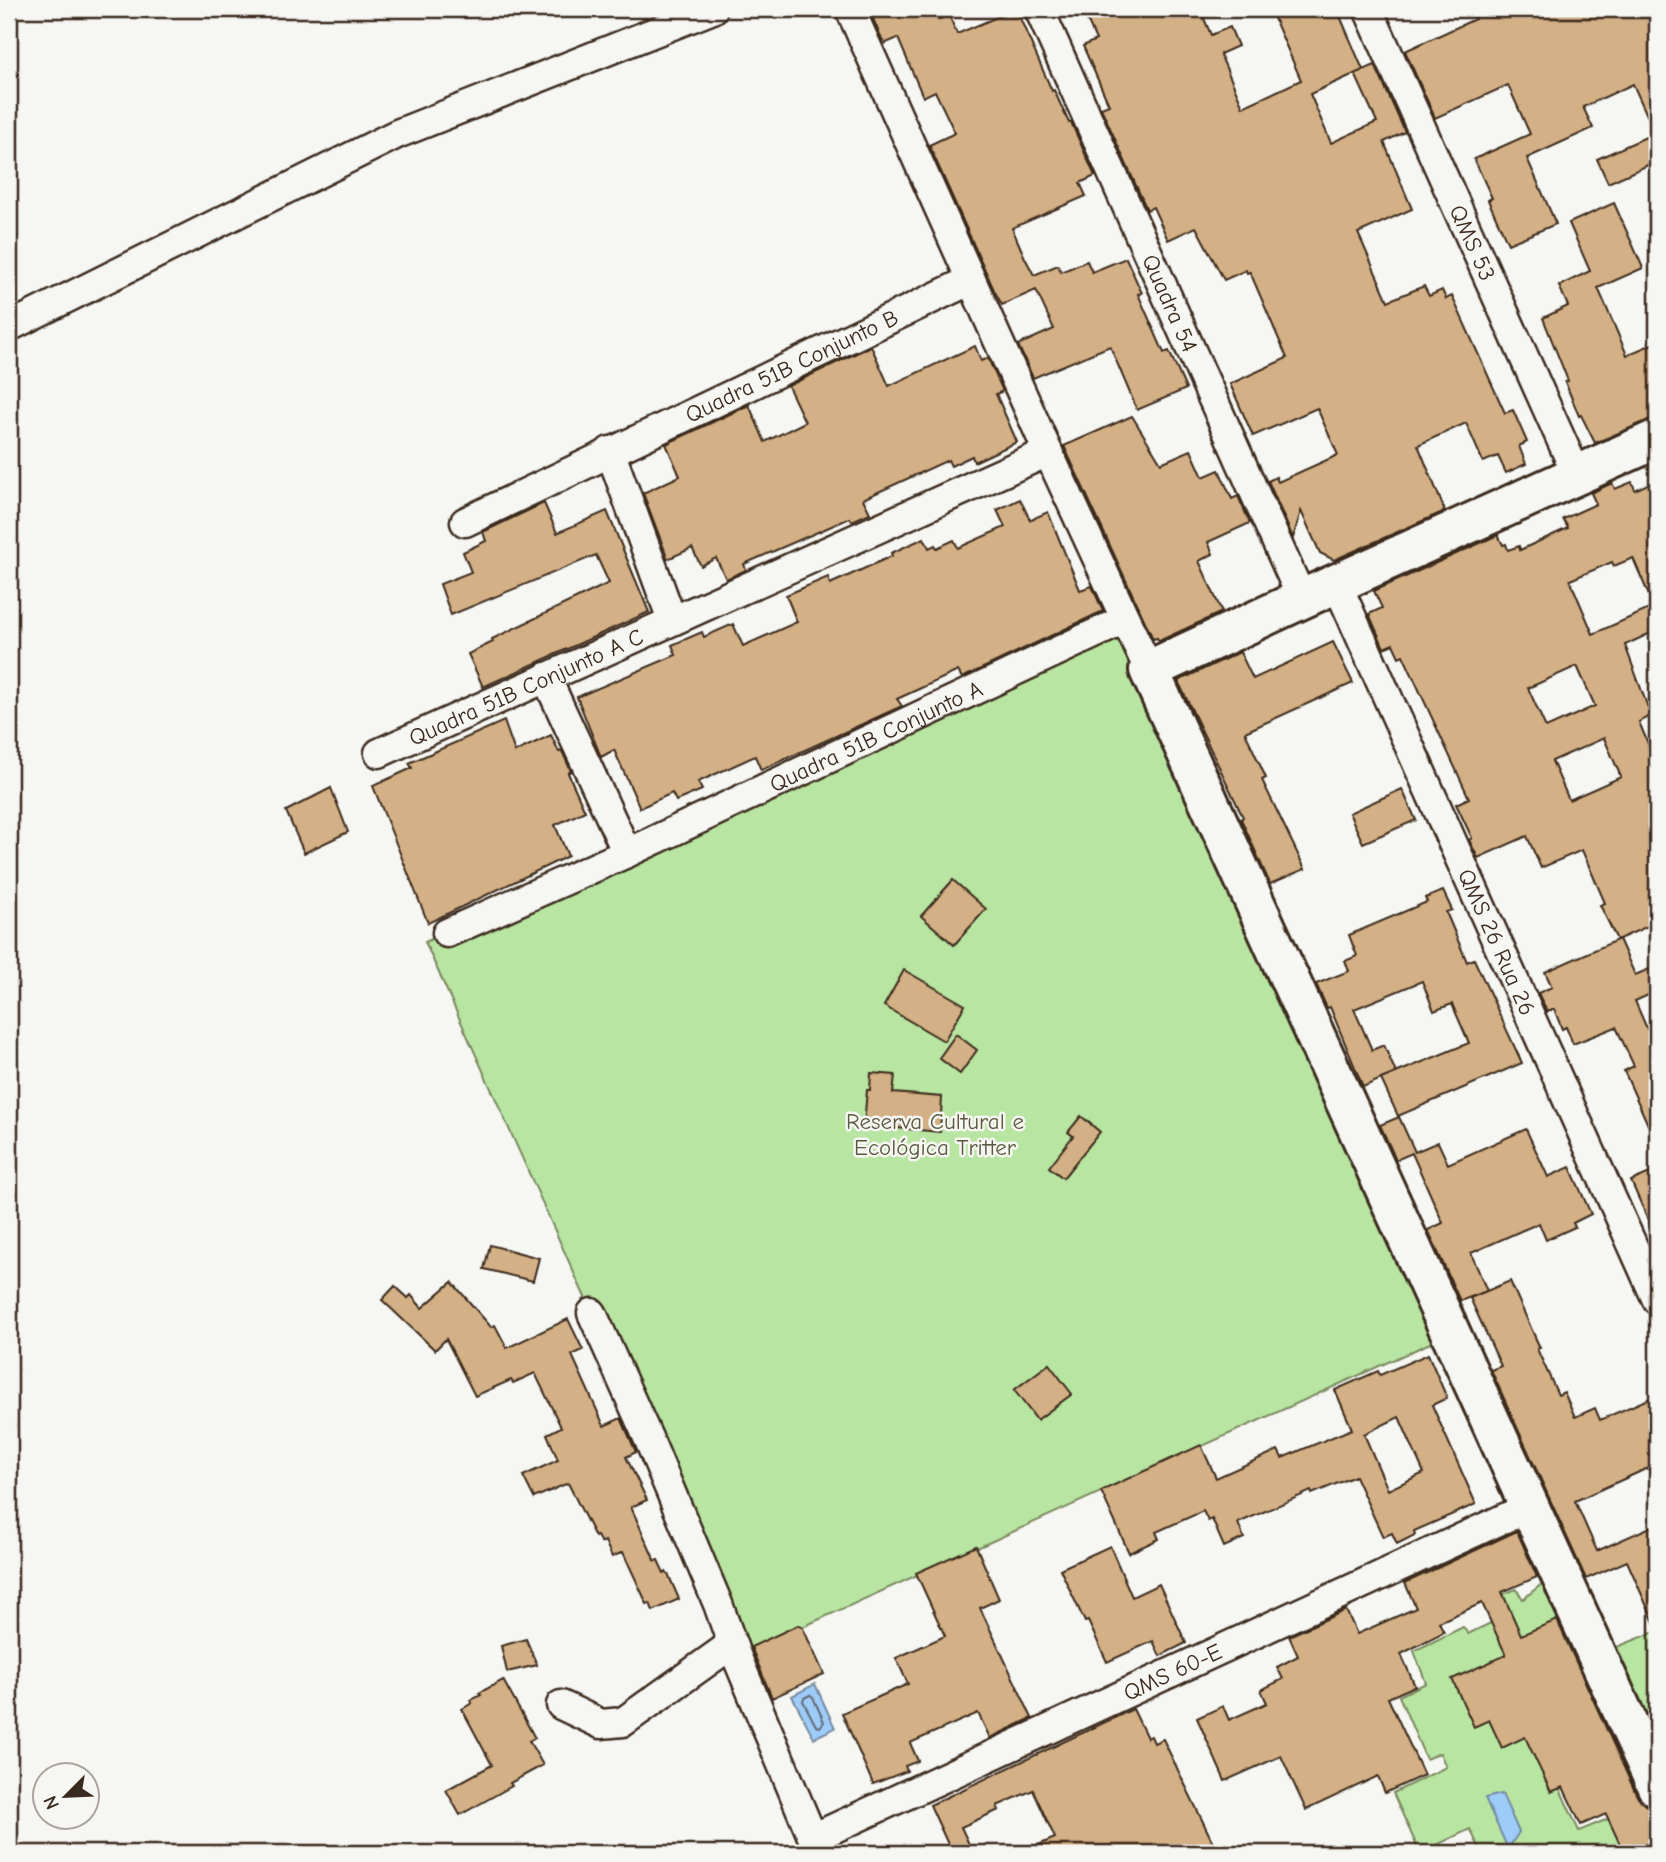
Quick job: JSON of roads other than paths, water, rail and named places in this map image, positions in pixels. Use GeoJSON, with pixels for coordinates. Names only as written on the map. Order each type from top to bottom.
{"type":"FeatureCollection","features":[{"type":"Feature","properties":{"kind":"street"},"geometry":{"type":"LineString","coordinates":[[9,327],[397,134],[713,9]]}},
{"type":"Feature","properties":{"kind":"street"},"geometry":{"type":"LineString","coordinates":[[850,9],[1124,620],[1531,1506],[1657,1787]]}},
{"type":"Feature","properties":{"kind":"street","name":"Quadra 54"},"geometry":{"type":"LineString","coordinates":[[1039,9],[1302,598]]}},
{"type":"Feature","properties":{"kind":"street","name":"QMS 53"},"geometry":{"type":"LineString","coordinates":[[1367,9],[1577,475]]}},
{"type":"Feature","properties":{"kind":"street","name":"Quadra 51B Conjunto B"},"geometry":{"type":"LineString","coordinates":[[465,522],[971,280]]}},
{"type":"Feature","properties":{"kind":"street"},"geometry":{"type":"LineString","coordinates":[[1149,670],[1302,598],[1657,439]]}},
{"type":"Feature","properties":{"kind":"street"},"geometry":{"type":"LineString","coordinates":[[610,451],[672,620],[1048,452]]}},
{"type":"Feature","properties":{"kind":"street","name":"QMS 26 Rua 26"},"geometry":{"type":"LineString","coordinates":[[1337,584],[1657,1300]]}},
{"type":"Feature","properties":{"kind":"street","name":"Quadra 51B Conjunto A C"},"geometry":{"type":"LineString","coordinates":[[379,753],[672,620]]}},
{"type":"Feature","properties":{"kind":"street","name":"Quadra 51B Conjunto A"},"geometry":{"type":"LineString","coordinates":[[447,933],[628,853],[1124,620]]}},
{"type":"Feature","properties":{"kind":"street"},"geometry":{"type":"LineString","coordinates":[[546,677],[628,853]]}},
{"type":"Feature","properties":{"kind":"street"},"geometry":{"type":"LineString","coordinates":[[592,1313],[718,1604],[816,1846]]}},
{"type":"Feature","properties":{"kind":"street","name":"QMS 60-E"},"geometry":{"type":"LineString","coordinates":[[816,1846],[1531,1506]]}},
{"type":"Feature","properties":{"kind":"street"},"geometry":{"type":"LineString","coordinates":[[561,1706],[601,1724],[623,1722],[732,1644]]}},
{"type":"Feature","properties":{"kind":"water"},"geometry":{"type":"Polygon","coordinates":[[[815,1684],[835,1728],[814,1738],[792,1696],[815,1684]]]}},
{"type":"Feature","properties":{"kind":"water"},"geometry":{"type":"Polygon","coordinates":[[[1502,1794],[1519,1832],[1508,1849],[1485,1798],[1502,1794]]]}},
{"type":"Feature","properties":{"kind":"park label","name":"Reserva Cultural e Ecológica Tritter"},"geometry":{"type":"Point","coordinates":[935,1134]}}]}
